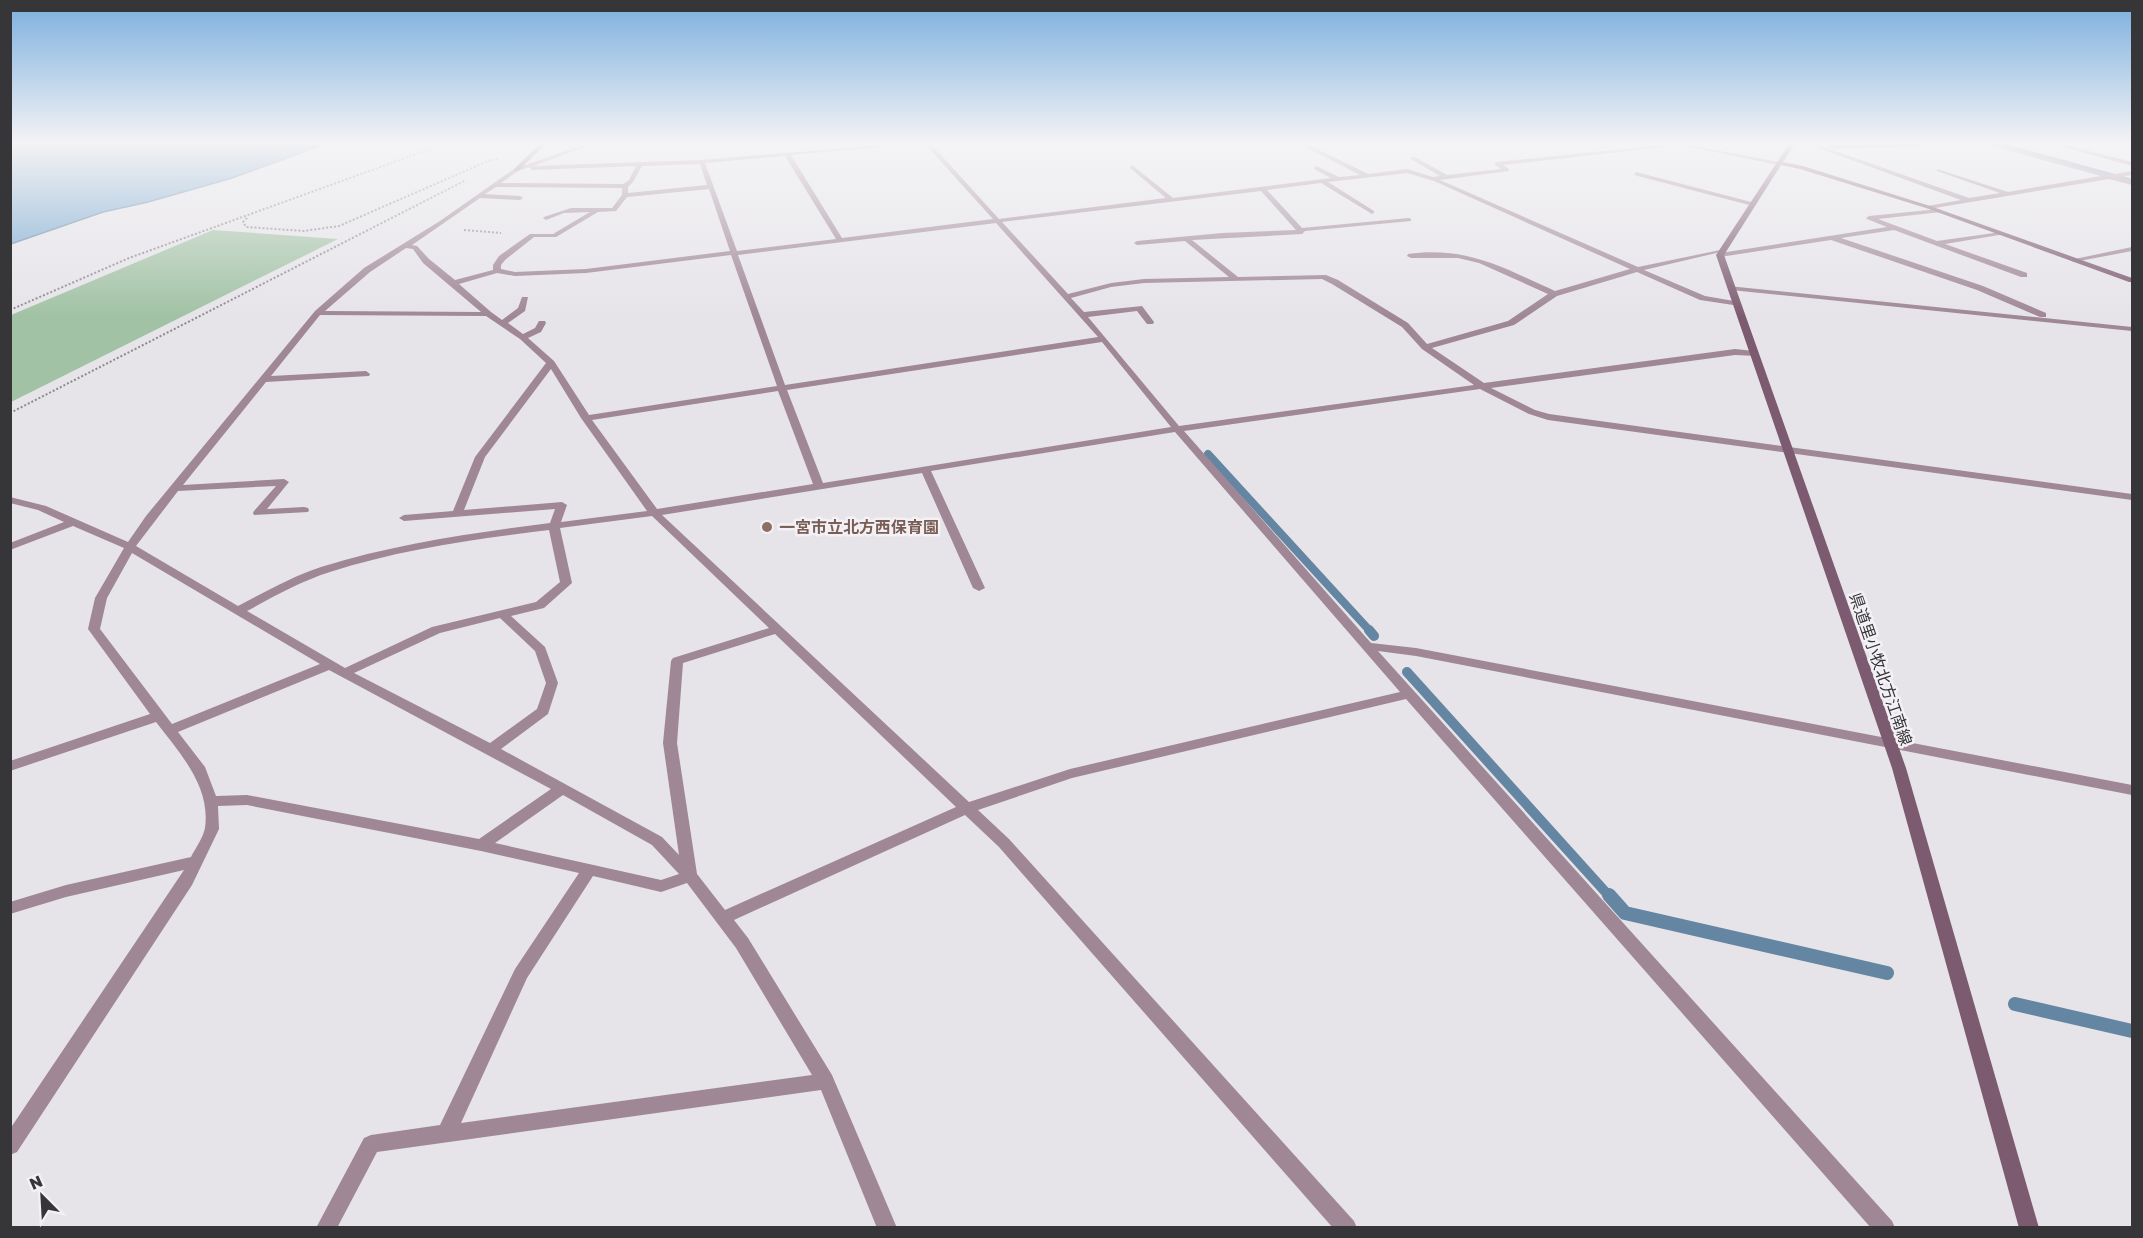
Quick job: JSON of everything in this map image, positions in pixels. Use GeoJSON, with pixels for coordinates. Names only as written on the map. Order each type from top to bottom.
{"type":"FeatureCollection","features":[{"type":"Feature","properties":{"kind":"main road"},"geometry":{"type":"LineString","coordinates":[[1911,202],[2133,280]]}},
{"type":"Feature","properties":{"kind":"main road"},"geometry":{"type":"LineString","coordinates":[[1721,253],[1753,204]]}},
{"type":"Feature","properties":{"kind":"main road","name":"県道里小牧北方江南線"},"geometry":{"type":"LineString","coordinates":[[1721,253],[1731,288],[1890,744],[2028,1227]]}},
{"type":"Feature","properties":{"kind":"street"},"geometry":{"type":"LineString","coordinates":[[10,1146],[180,891],[212,829],[211,801],[200,770],[126,674],[94,628],[100,598],[129,547],[318,313],[367,270],[471,202]]}},
{"type":"Feature","properties":{"kind":"street"},"geometry":{"type":"LineString","coordinates":[[546,218],[561,210],[614,210],[620,202]]}},
{"type":"Feature","properties":{"kind":"street"},"geometry":{"type":"LineString","coordinates":[[717,202],[736,253],[780,388],[819,486]]}},
{"type":"Feature","properties":{"kind":"street"},"geometry":{"type":"LineString","coordinates":[[818,202],[840,240]]}},
{"type":"Feature","properties":{"kind":"street"},"geometry":{"type":"LineString","coordinates":[[981,202],[1104,339],[1177,429],[1409,694],[1885,1227]]}},
{"type":"Feature","properties":{"kind":"street"},"geometry":{"type":"LineString","coordinates":[[454,283],[497,271],[515,273],[586,271],[1157,202]]}},
{"type":"Feature","properties":{"kind":"street"},"geometry":{"type":"LineString","coordinates":[[1137,243],[1222,235],[1302,232],[1274,202]]}},
{"type":"Feature","properties":{"kind":"street"},"geometry":{"type":"LineString","coordinates":[[1355,202],[1372,212]]}},
{"type":"Feature","properties":{"kind":"street"},"geometry":{"type":"LineString","coordinates":[[1485,202],[1703,298],[1737,304]]}},
{"type":"Feature","properties":{"kind":"street"},"geometry":{"type":"LineString","coordinates":[[1744,202],[1753,204]]}},
{"type":"Feature","properties":{"kind":"street"},"geometry":{"type":"LineString","coordinates":[[1928,207],[1959,202]]}},
{"type":"Feature","properties":{"kind":"street"},"geometry":{"type":"LineString","coordinates":[[497,271],[502,258],[532,235],[554,236],[597,210]]}},
{"type":"Feature","properties":{"kind":"street"},"geometry":{"type":"LineString","coordinates":[[1939,211],[1869,218],[2024,276]]}},
{"type":"Feature","properties":{"kind":"street"},"geometry":{"type":"LineString","coordinates":[[1299,230],[1409,220]]}},
{"type":"Feature","properties":{"kind":"street"},"geometry":{"type":"LineString","coordinates":[[1425,347],[1511,323],[1554,294],[1637,269],[1721,253],[1893,228]]}},
{"type":"Feature","properties":{"kind":"street"},"geometry":{"type":"LineString","coordinates":[[1934,243],[1999,233]]}},
{"type":"Feature","properties":{"kind":"street"},"geometry":{"type":"LineString","coordinates":[[1833,238],[1980,288],[2055,320]]}},
{"type":"Feature","properties":{"kind":"street"},"geometry":{"type":"LineString","coordinates":[[1188,240],[1236,278]]}},
{"type":"Feature","properties":{"kind":"street"},"geometry":{"type":"LineString","coordinates":[[404,246],[415,247],[426,261],[488,314],[523,337],[551,363],[586,418],[654,513],[1020,860],[1347,1227]]}},
{"type":"Feature","properties":{"kind":"street"},"geometry":{"type":"LineString","coordinates":[[2074,260],[2133,249]]}},
{"type":"Feature","properties":{"kind":"street"},"geometry":{"type":"LineString","coordinates":[[1411,256],[1458,256],[1481,261],[1554,294]]}},
{"type":"Feature","properties":{"kind":"street"},"geometry":{"type":"LineString","coordinates":[[1066,297],[1111,285],[1236,278],[1323,277],[1405,325],[1425,347],[1483,387],[1532,412],[1548,417],[2133,497]]}},
{"type":"Feature","properties":{"kind":"street"},"geometry":{"type":"LineString","coordinates":[[1731,288],[2133,329]]}},
{"type":"Feature","properties":{"kind":"street"},"geometry":{"type":"LineString","coordinates":[[503,323],[522,309],[525,299]]}},
{"type":"Feature","properties":{"kind":"street"},"geometry":{"type":"LineString","coordinates":[[1082,315],[1139,308],[1150,322]]}},
{"type":"Feature","properties":{"kind":"street"},"geometry":{"type":"LineString","coordinates":[[318,313],[488,314]]}},
{"type":"Feature","properties":{"kind":"street"},"geometry":{"type":"LineString","coordinates":[[523,337],[538,330],[542,323]]}},
{"type":"Feature","properties":{"kind":"street"},"geometry":{"type":"LineString","coordinates":[[586,418],[1104,339]]}},
{"type":"Feature","properties":{"kind":"street"},"geometry":{"type":"LineString","coordinates":[[239,610],[273,592],[324,570],[404,549],[654,513],[1177,429],[1724,353],[1754,354]]}},
{"type":"Feature","properties":{"kind":"street"},"geometry":{"type":"LineString","coordinates":[[457,513],[480,457],[551,363]]}},
{"type":"Feature","properties":{"kind":"street"},"geometry":{"type":"LineString","coordinates":[[266,379],[366,374]]}},
{"type":"Feature","properties":{"kind":"street"},"geometry":{"type":"LineString","coordinates":[[925,469],[979,588]]}},
{"type":"Feature","properties":{"kind":"street"},"geometry":{"type":"LineString","coordinates":[[176,488],[284,482],[258,513],[304,510]]}},
{"type":"Feature","properties":{"kind":"street"},"geometry":{"type":"LineString","coordinates":[[10,500],[42,508],[129,547],[344,673],[491,749],[657,842],[690,876],[742,943],[826,1081],[887,1227]]}},
{"type":"Feature","properties":{"kind":"street"},"geometry":{"type":"LineString","coordinates":[[344,673],[436,630],[540,605],[566,583],[554,526],[562,505],[404,518]]}},
{"type":"Feature","properties":{"kind":"street"},"geometry":{"type":"LineString","coordinates":[[10,547],[73,522]]}},
{"type":"Feature","properties":{"kind":"street"},"geometry":{"type":"LineString","coordinates":[[491,749],[543,711],[552,683],[541,650],[503,615]]}},
{"type":"Feature","properties":{"kind":"street"},"geometry":{"type":"LineString","coordinates":[[690,876],[670,743],[677,661],[776,630]]}},
{"type":"Feature","properties":{"kind":"street"},"geometry":{"type":"LineString","coordinates":[[1368,646],[1416,652],[2133,789]]}},
{"type":"Feature","properties":{"kind":"street"},"geometry":{"type":"LineString","coordinates":[[170,729],[330,665]]}},
{"type":"Feature","properties":{"kind":"street"},"geometry":{"type":"LineString","coordinates":[[723,918],[967,808],[1070,774],[1409,694]]}},
{"type":"Feature","properties":{"kind":"street"},"geometry":{"type":"LineString","coordinates":[[10,766],[159,716]]}},
{"type":"Feature","properties":{"kind":"street"},"geometry":{"type":"LineString","coordinates":[[481,845],[563,788]]}},
{"type":"Feature","properties":{"kind":"street"},"geometry":{"type":"LineString","coordinates":[[211,801],[246,800],[481,845],[661,886],[690,876]]}},
{"type":"Feature","properties":{"kind":"street"},"geometry":{"type":"LineString","coordinates":[[10,908],[66,891],[196,862]]}},
{"type":"Feature","properties":{"kind":"street"},"geometry":{"type":"LineString","coordinates":[[446,1134],[521,974],[589,870]]}},
{"type":"Feature","properties":{"kind":"street"},"geometry":{"type":"LineString","coordinates":[[326,1227],[371,1144],[826,1081]]}},
{"type":"Feature","properties":{"kind":"path"},"geometry":{"type":"LineString","coordinates":[[10,310],[129,258],[288,202]]}},
{"type":"Feature","properties":{"kind":"path"},"geometry":{"type":"LineString","coordinates":[[250,216],[243,222],[246,227],[301,232],[320,231],[339,226],[395,202]]}},
{"type":"Feature","properties":{"kind":"path"},"geometry":{"type":"LineString","coordinates":[[10,413],[424,202]]}},
{"type":"Feature","properties":{"kind":"path"},"geometry":{"type":"LineString","coordinates":[[434,227],[532,235]]}},
{"type":"Feature","properties":{"kind":"green space"},"geometry":{"type":"Polygon","coordinates":[[[213,230],[338,239],[11,402],[11,315],[213,230]]]}},
{"type":"Feature","properties":{"kind":"water"},"geometry":{"type":"Polygon","coordinates":[[[11,202],[149,202],[103,212],[11,244],[11,202]]]}},
{"type":"Feature","properties":{"kind":"waterway"},"geometry":{"type":"LineString","coordinates":[[1208,454],[1370,631]]}},
{"type":"Feature","properties":{"kind":"waterway"},"geometry":{"type":"LineString","coordinates":[[1369,630],[1374,636]]}},
{"type":"Feature","properties":{"kind":"waterway"},"geometry":{"type":"LineString","coordinates":[[1407,672],[1610,897]]}},
{"type":"Feature","properties":{"kind":"waterway"},"geometry":{"type":"LineString","coordinates":[[1609,895],[1625,913],[1887,973]]}},
{"type":"Feature","properties":{"kind":"waterway"},"geometry":{"type":"LineString","coordinates":[[2015,1004],[2132,1031]]}},
{"type":"Feature","properties":{"kind":"place","name":"一宮市立北方西保育園"},"geometry":{"type":"Point","coordinates":[767,527]}}]}
